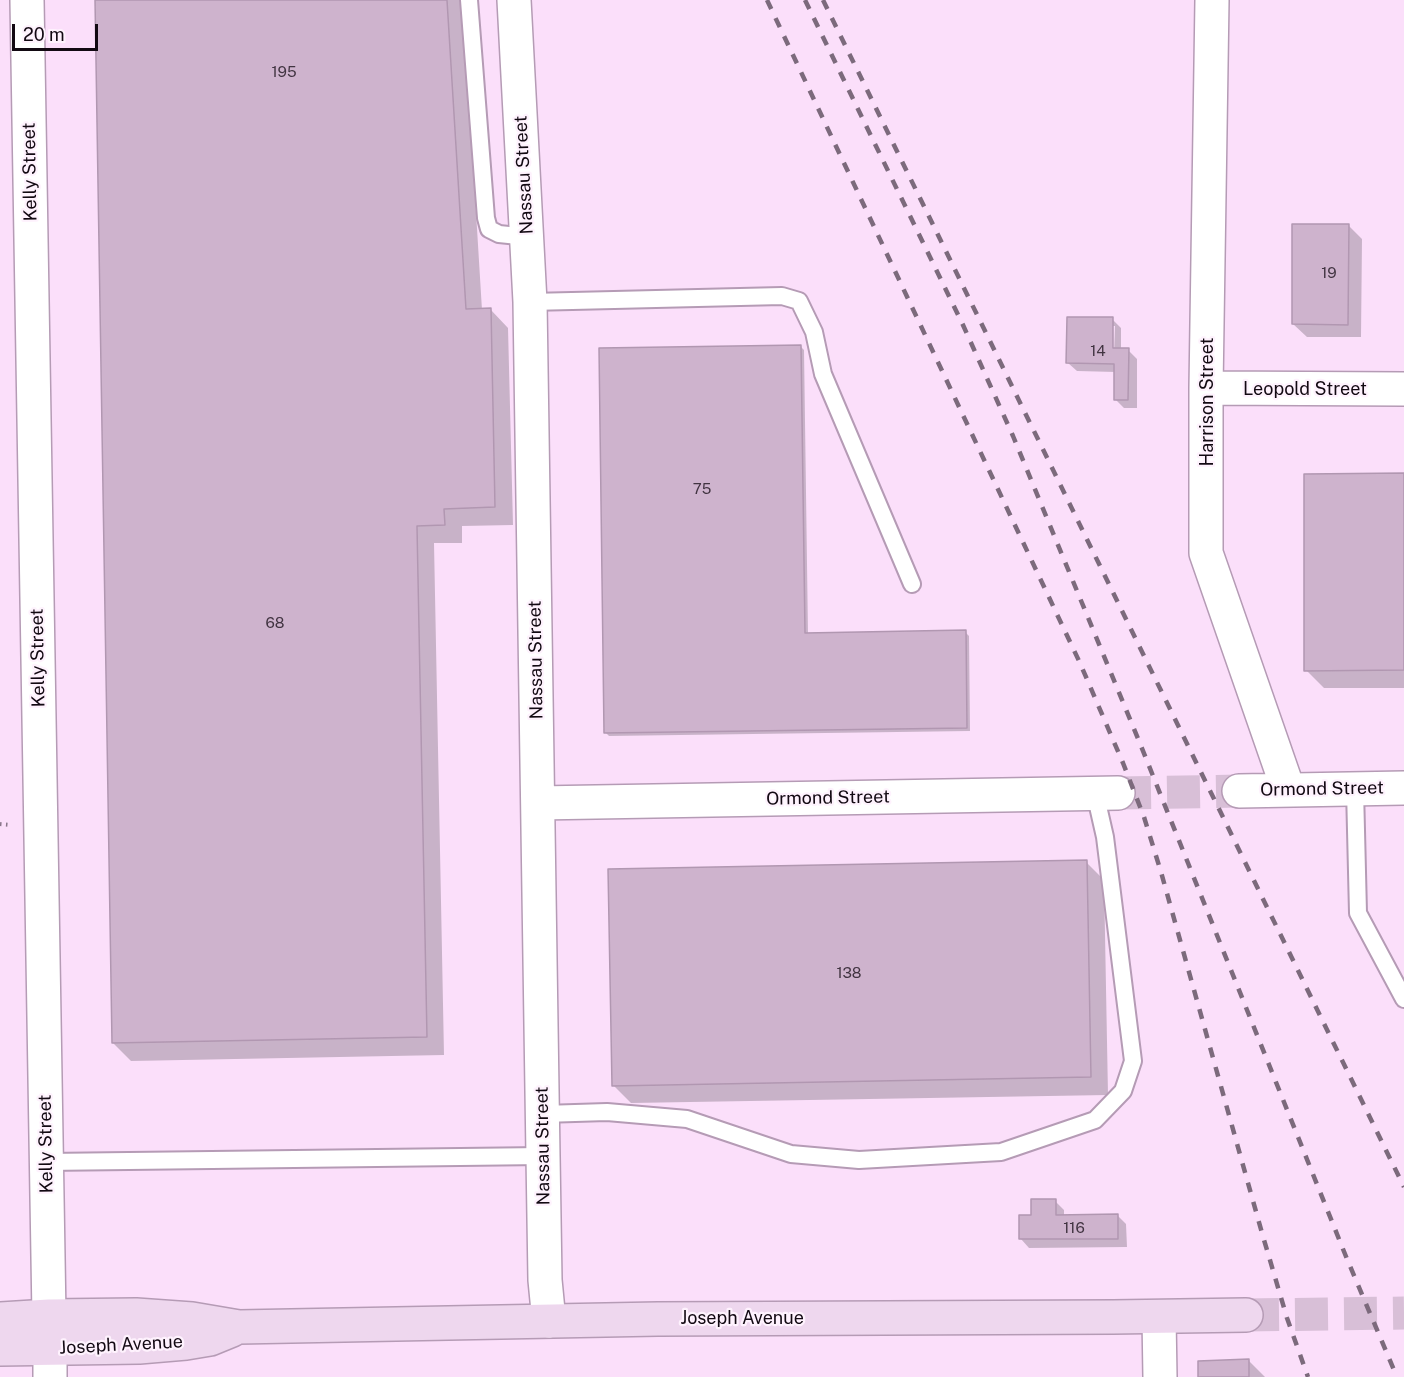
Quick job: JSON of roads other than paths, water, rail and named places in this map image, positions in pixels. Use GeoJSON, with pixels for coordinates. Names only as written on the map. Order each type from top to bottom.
{"type":"FeatureCollection","features":[{"type":"Feature","properties":{"kind":"main road","name":"Joseph Avenue"},"geometry":{"type":"LineString","coordinates":[[0,1319],[136,1315],[212,1322],[239,1327],[658,1319],[1246,1315]]}},
{"type":"Feature","properties":{"kind":"main road","name":"Joseph Avenue"},"geometry":{"type":"LineString","coordinates":[[0,1349],[50,1363],[139,1347],[186,1343],[210,1338],[239,1327]]}},
{"type":"Feature","properties":{"kind":"street","name":"Kelly Street"},"geometry":{"type":"LineString","coordinates":[[27,0],[49,1316]]}},
{"type":"Feature","properties":{"kind":"street","name":"Nassau Street"},"geometry":{"type":"LineString","coordinates":[[514,0],[530,302],[545,1280],[549,1321]]}},
{"type":"Feature","properties":{"kind":"street","name":"Harrison Street"},"geometry":{"type":"LineString","coordinates":[[1212,0],[1206,553],[1288,789]]}},
{"type":"Feature","properties":{"kind":"street","name":"Leopold Street"},"geometry":{"type":"LineString","coordinates":[[1206,388],[1404,389]]}},
{"type":"Feature","properties":{"kind":"street","name":"Ormond Street"},"geometry":{"type":"LineString","coordinates":[[1239,791],[1404,789]]}},
{"type":"Feature","properties":{"kind":"street","name":"Ormond Street"},"geometry":{"type":"LineString","coordinates":[[538,803],[1106,793]]}},
{"type":"Feature","properties":{"kind":"street"},"geometry":{"type":"LineString","coordinates":[[1159,1317],[1160,1377]]}},
{"type":"Feature","properties":{"kind":"lane"},"geometry":{"type":"LineString","coordinates":[[469,0],[486,218],[489,229],[499,234],[528,237]]}},
{"type":"Feature","properties":{"kind":"lane"},"geometry":{"type":"LineString","coordinates":[[530,302],[782,296],[799,301],[814,332],[824,374],[912,584]]}},
{"type":"Feature","properties":{"kind":"lane"},"geometry":{"type":"LineString","coordinates":[[1355,789],[1358,913],[1404,999]]}},
{"type":"Feature","properties":{"kind":"lane"},"geometry":{"type":"LineString","coordinates":[[543,1114],[607,1112],[687,1119],[791,1154],[859,1161],[1000,1152],[1095,1120],[1123,1091],[1133,1061],[1104,837],[1106,793]]}},
{"type":"Feature","properties":{"kind":"lane"},"geometry":{"type":"LineString","coordinates":[[46,1162],[543,1156]]}},
{"type":"Feature","properties":{"kind":"tunnel"},"geometry":{"type":"LineString","coordinates":[[1118,793],[1239,791]]}},
{"type":"Feature","properties":{"kind":"tunnel"},"geometry":{"type":"LineString","coordinates":[[1246,1315],[1404,1313]]}},
{"type":"Feature","properties":{"kind":"railway"},"geometry":{"type":"LineString","coordinates":[[767,0],[1080,663],[1123,763],[1144,817],[1161,872],[1262,1233],[1287,1318],[1308,1377]]}},
{"type":"Feature","properties":{"kind":"railway"},"geometry":{"type":"LineString","coordinates":[[805,0],[963,325],[1013,436],[1397,1377]]}},
{"type":"Feature","properties":{"kind":"railway"},"geometry":{"type":"LineString","coordinates":[[823,0],[1404,1187]]}}]}
